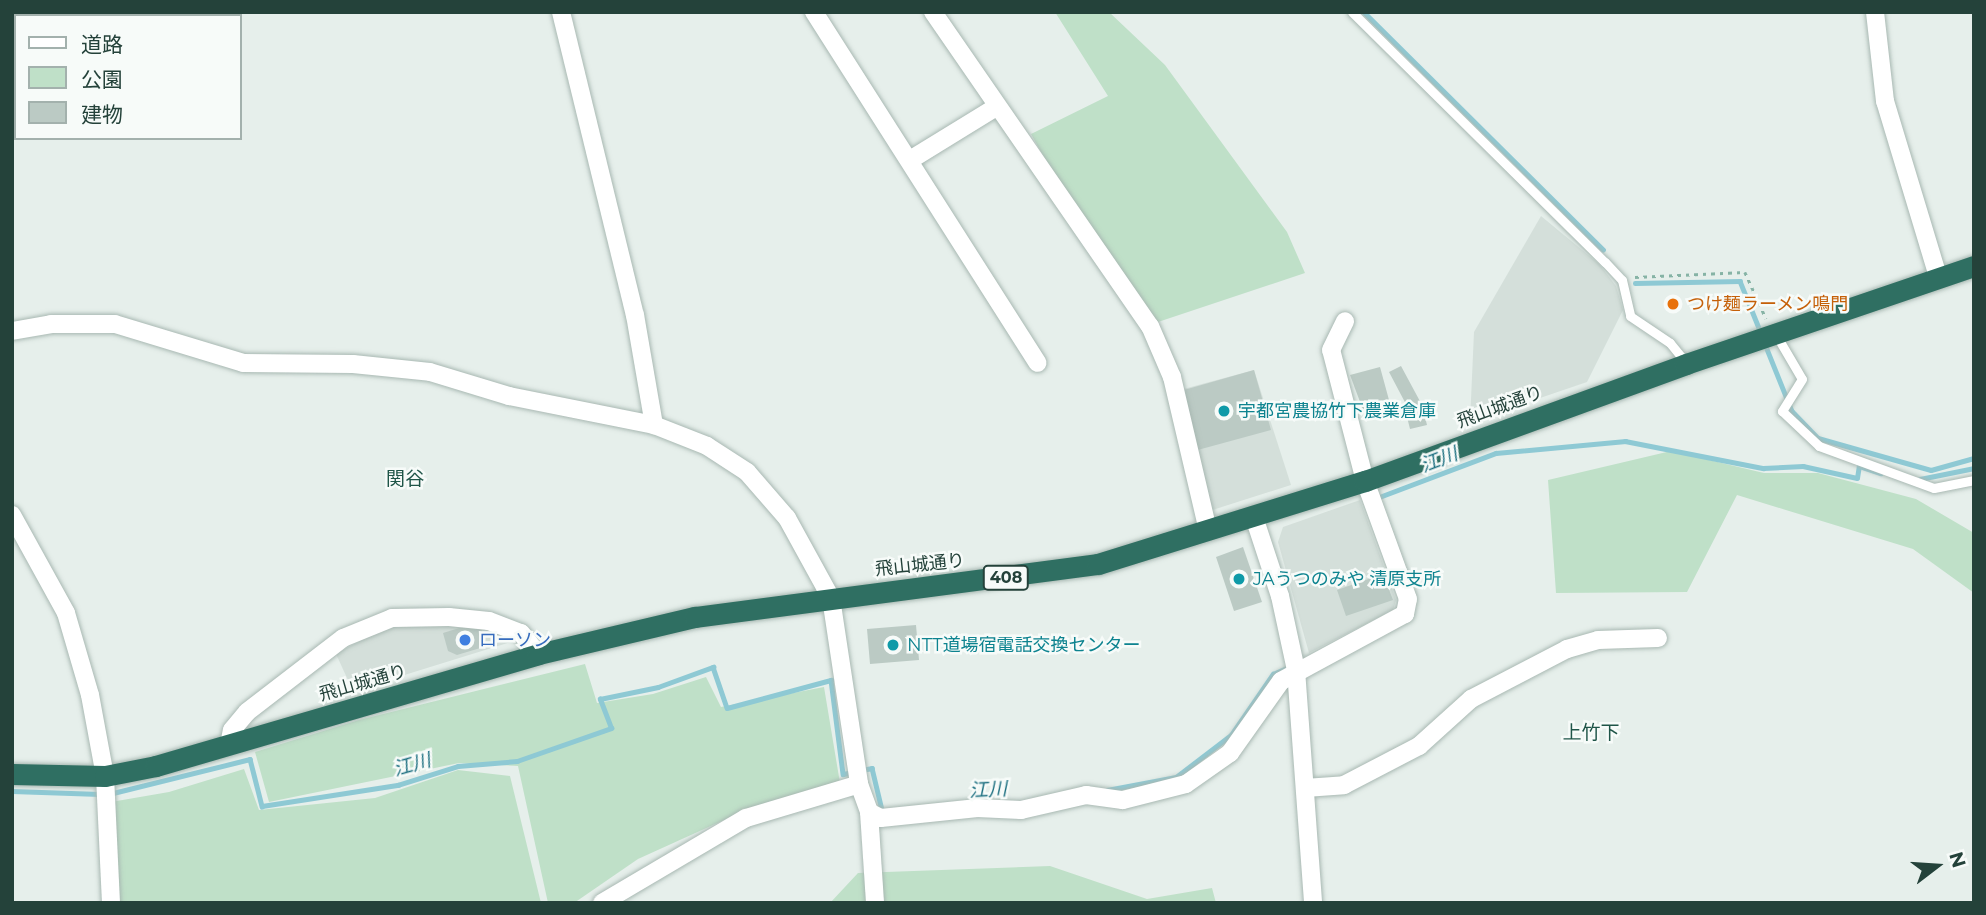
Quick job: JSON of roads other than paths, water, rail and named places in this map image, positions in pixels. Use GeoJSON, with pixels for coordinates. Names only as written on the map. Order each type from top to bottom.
{"type":"FeatureCollection","features":[{"type":"Feature","properties":{"kind":"highway","name":"飛山城通り"},"geometry":{"type":"LineString","coordinates":[[12,774],[105,776],[229,745],[538,654],[695,617],[1053,572],[1208,531],[1365,481],[1686,363],[1974,266]]}},
{"type":"Feature","properties":{"kind":"street"},"geometry":{"type":"LineString","coordinates":[[561,12],[635,315],[654,425]]}},
{"type":"Feature","properties":{"kind":"street"},"geometry":{"type":"LineString","coordinates":[[814,12],[1038,363]]}},
{"type":"Feature","properties":{"kind":"street"},"geometry":{"type":"LineString","coordinates":[[933,12],[996,107],[1150,326],[1172,377],[1208,531]]}},
{"type":"Feature","properties":{"kind":"street"},"geometry":{"type":"LineString","coordinates":[[1875,12],[1885,101],[1938,276]]}},
{"type":"Feature","properties":{"kind":"street"},"geometry":{"type":"LineString","coordinates":[[910,160],[996,107]]}},
{"type":"Feature","properties":{"kind":"street"},"geometry":{"type":"LineString","coordinates":[[869,812],[881,818],[977,808],[1021,810],[1086,795],[1124,800],[1186,783],[1230,752],[1281,681],[1296,670],[1310,667],[1405,614],[1408,599],[1365,481],[1331,350],[1345,321]]}},
{"type":"Feature","properties":{"kind":"street"},"geometry":{"type":"LineString","coordinates":[[12,331],[51,324],[115,324],[243,363],[352,364],[430,372],[509,396],[654,425],[707,446],[747,472],[787,517],[831,598],[859,784],[869,812],[875,903]]}},
{"type":"Feature","properties":{"kind":"street"},"geometry":{"type":"LineString","coordinates":[[12,515],[66,613],[90,695],[105,776],[111,903]]}},
{"type":"Feature","properties":{"kind":"street"},"geometry":{"type":"LineString","coordinates":[[1254,517],[1280,596],[1296,670],[1313,903]]}},
{"type":"Feature","properties":{"kind":"street"},"geometry":{"type":"LineString","coordinates":[[229,745],[232,730],[247,712],[344,638],[383,621],[449,617],[489,621],[521,634],[538,654]]}},
{"type":"Feature","properties":{"kind":"street"},"geometry":{"type":"LineString","coordinates":[[1305,788],[1344,785],[1419,746],[1471,699],[1567,649],[1598,640],[1658,638]]}},
{"type":"Feature","properties":{"kind":"street"},"geometry":{"type":"LineString","coordinates":[[603,903],[746,818],[859,784]]}},
{"type":"Feature","properties":{"kind":"lane"},"geometry":{"type":"LineString","coordinates":[[1352,12],[1622,280],[1630,316],[1670,342],[1686,363]]}},
{"type":"Feature","properties":{"kind":"lane"},"geometry":{"type":"LineString","coordinates":[[1775,333],[1802,379],[1782,411],[1819,446],[1934,488],[1974,480]]}},
{"type":"Feature","properties":{"kind":"waterway"},"geometry":{"type":"LineString","coordinates":[[1364,12],[1603,249]]}},
{"type":"Feature","properties":{"kind":"waterway"},"geometry":{"type":"LineString","coordinates":[[1635,283],[1740,281],[1761,333]]}},
{"type":"Feature","properties":{"kind":"waterway"},"geometry":{"type":"LineString","coordinates":[[1765,344],[1792,411],[1818,438],[1931,470],[1974,458]]}},
{"type":"Feature","properties":{"kind":"waterway","name":"江川"},"geometry":{"type":"LineString","coordinates":[[1374,499],[1496,453],[1625,441],[1763,468],[1803,466],[1857,478],[1859,466],[1881,473]]}},
{"type":"Feature","properties":{"kind":"waterway","name":"江川"},"geometry":{"type":"LineString","coordinates":[[1920,479],[1974,468]]}},
{"type":"Feature","properties":{"kind":"waterway","name":"江川"},"geometry":{"type":"LineString","coordinates":[[109,794],[250,759],[262,806],[398,785],[458,766],[517,761],[611,728],[600,699],[658,687],[713,667],[727,708],[831,680],[843,774],[853,772]]}},
{"type":"Feature","properties":{"kind":"waterway","name":"江川"},"geometry":{"type":"LineString","coordinates":[[1107,790],[1176,777],[1231,735],[1273,674],[1287,668]]}},
{"type":"Feature","properties":{"kind":"waterway","name":"江川"},"geometry":{"type":"LineString","coordinates":[[862,770],[872,768],[882,810]]}},
{"type":"Feature","properties":{"kind":"waterway","name":"江川"},"geometry":{"type":"LineString","coordinates":[[12,791],[100,794]]}},
{"type":"Feature","properties":{"kind":"place","name":"つけ麺ラーメン鳴門"},"geometry":{"type":"Point","coordinates":[1673,304]}},
{"type":"Feature","properties":{"kind":"place","name":"宇都宮農協竹下農業倉庫"},"geometry":{"type":"Point","coordinates":[1224,411]}},
{"type":"Feature","properties":{"kind":"place","name":"JAうつのみや 清原支所"},"geometry":{"type":"Point","coordinates":[1239,579]}},
{"type":"Feature","properties":{"kind":"place","name":"ローソン"},"geometry":{"type":"Point","coordinates":[465,640]}},
{"type":"Feature","properties":{"kind":"place","name":"NTT道場宿電話交換センター"},"geometry":{"type":"Point","coordinates":[893,645]}},
{"type":"Feature","properties":{"kind":"district","name":"関谷"},"geometry":{"type":"Point","coordinates":[405,479]}},
{"type":"Feature","properties":{"kind":"district","name":"上竹下"},"geometry":{"type":"Point","coordinates":[1591,733]}}]}
